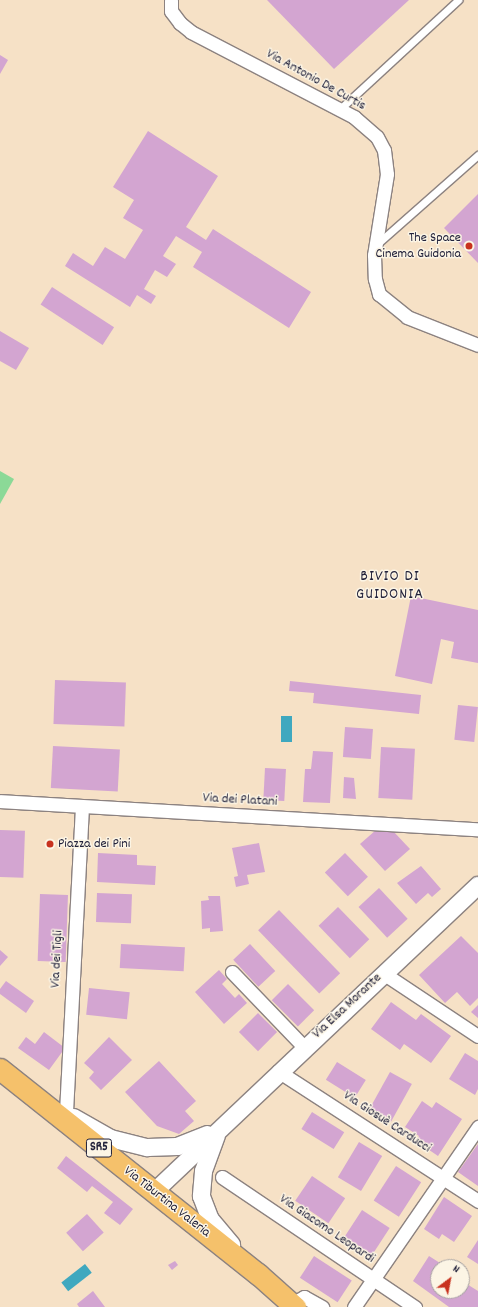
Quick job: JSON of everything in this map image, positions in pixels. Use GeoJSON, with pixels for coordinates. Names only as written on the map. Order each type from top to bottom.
{"type":"FeatureCollection","features":[{"type":"Feature","properties":{"kind":"main road","name":"Via Tiburtina Valeria"},"geometry":{"type":"LineString","coordinates":[[0,1069],[258,1274],[293,1305]]}},
{"type":"Feature","properties":{"kind":"street","name":"Via Antonio De Curtis"},"geometry":{"type":"LineString","coordinates":[[171,6],[180,23],[191,32],[340,109],[365,125],[377,137],[384,150],[387,174],[375,246],[376,286],[386,302],[415,321],[478,345]]}},
{"type":"Feature","properties":{"kind":"street","name":"Via dei Platani"},"geometry":{"type":"LineString","coordinates":[[0,802],[82,808],[478,829]]}},
{"type":"Feature","properties":{"kind":"street","name":"Via dei Tigli"},"geometry":{"type":"LineString","coordinates":[[66,1112],[82,808]]}},
{"type":"Feature","properties":{"kind":"street","name":"Via Elsa Morante"},"geometry":{"type":"LineString","coordinates":[[153,1192],[278,1071],[478,885]]}},
{"type":"Feature","properties":{"kind":"street"},"geometry":{"type":"LineString","coordinates":[[232,972],[304,1047]]}},
{"type":"Feature","properties":{"kind":"street"},"geometry":{"type":"LineString","coordinates":[[383,973],[478,1036]]}},
{"type":"Feature","properties":{"kind":"street","name":"Via Giosuè Carducci"},"geometry":{"type":"LineString","coordinates":[[278,1071],[478,1201]]}},
{"type":"Feature","properties":{"kind":"street","name":"Via Elsa Morante"},"geometry":{"type":"LineString","coordinates":[[44,1104],[66,1112],[110,1138],[147,1147],[166,1148],[182,1145],[218,1129]]}},
{"type":"Feature","properties":{"kind":"street"},"geometry":{"type":"LineString","coordinates":[[354,1307],[478,1127]]}},
{"type":"Feature","properties":{"kind":"street","name":"Via Elsa Morante"},"geometry":{"type":"LineString","coordinates":[[218,1129],[203,1171],[201,1189],[203,1204],[216,1228],[258,1274]]}},
{"type":"Feature","properties":{"kind":"street","name":"Via Giacomo Leopardi"},"geometry":{"type":"LineString","coordinates":[[222,1177],[414,1307]]}},
{"type":"Feature","properties":{"kind":"street"},"geometry":{"type":"LineString","coordinates":[[293,1305],[304,1297],[322,1307]]}},
{"type":"Feature","properties":{"kind":"lane"},"geometry":{"type":"LineString","coordinates":[[340,109],[458,0]]}},
{"type":"Feature","properties":{"kind":"lane"},"geometry":{"type":"LineString","coordinates":[[375,246],[478,155]]}},
{"type":"Feature","properties":{"kind":"green space"},"geometry":{"type":"Polygon","coordinates":[[[0,471],[14,479],[0,504],[0,471]]]}},
{"type":"Feature","properties":{"kind":"water"},"geometry":{"type":"Polygon","coordinates":[[[281,716],[292,716],[292,742],[281,742],[281,716]]]}},
{"type":"Feature","properties":{"kind":"water"},"geometry":{"type":"Polygon","coordinates":[[[85,1264],[92,1273],[68,1291],[61,1282],[85,1264]]]}},
{"type":"Feature","properties":{"kind":"building"},"geometry":{"type":"Polygon","coordinates":[[[267,0],[409,0],[334,69],[267,0]]]}},
{"type":"Feature","properties":{"kind":"building"},"geometry":{"type":"Polygon","coordinates":[[[0,55],[8,60],[0,74],[0,55]]]}},
{"type":"Feature","properties":{"kind":"building"},"geometry":{"type":"Polygon","coordinates":[[[148,131],[218,176],[186,227],[206,240],[213,229],[311,292],[289,328],[193,267],[202,252],[176,236],[163,256],[176,264],[167,277],[155,270],[144,289],[156,296],[151,304],[137,295],[130,307],[65,266],[73,253],[93,266],[105,247],[125,259],[143,230],[123,218],[134,200],[113,187],[148,131]]]}},
{"type":"Feature","properties":{"kind":"building","name":"The Space Cinema Guidonia"},"geometry":{"type":"Polygon","coordinates":[[[478,194],[478,263],[444,228],[478,194]]]}},
{"type":"Feature","properties":{"kind":"building"},"geometry":{"type":"Polygon","coordinates":[[[52,287],[114,327],[103,345],[41,305],[52,287]]]}},
{"type":"Feature","properties":{"kind":"building"},"geometry":{"type":"Polygon","coordinates":[[[0,331],[29,348],[16,370],[0,361],[0,331]]]}},
{"type":"Feature","properties":{"kind":"building"},"geometry":{"type":"Polygon","coordinates":[[[411,596],[478,610],[478,663],[451,658],[454,642],[441,639],[432,684],[395,676],[411,596]]]}},
{"type":"Feature","properties":{"kind":"building"},"geometry":{"type":"Polygon","coordinates":[[[55,680],[126,682],[124,726],[53,724],[55,680]]]}},
{"type":"Feature","properties":{"kind":"building"},"geometry":{"type":"Polygon","coordinates":[[[290,681],[421,695],[419,714],[313,703],[314,693],[289,691],[290,681]]]}},
{"type":"Feature","properties":{"kind":"building"},"geometry":{"type":"Polygon","coordinates":[[[458,705],[478,707],[474,742],[454,740],[458,705]]]}},
{"type":"Feature","properties":{"kind":"building"},"geometry":{"type":"Polygon","coordinates":[[[345,727],[373,729],[371,759],[343,757],[345,727]]]}},
{"type":"Feature","properties":{"kind":"building"},"geometry":{"type":"Polygon","coordinates":[[[53,746],[120,750],[118,791],[51,788],[53,746]]]}},
{"type":"Feature","properties":{"kind":"building"},"geometry":{"type":"Polygon","coordinates":[[[381,747],[415,749],[412,800],[378,798],[381,747]]]}},
{"type":"Feature","properties":{"kind":"building"},"geometry":{"type":"Polygon","coordinates":[[[313,751],[333,752],[330,803],[303,802],[305,769],[311,769],[313,751]]]}},
{"type":"Feature","properties":{"kind":"building"},"geometry":{"type":"Polygon","coordinates":[[[265,768],[286,769],[284,801],[263,800],[265,768]]]}},
{"type":"Feature","properties":{"kind":"building"},"geometry":{"type":"Polygon","coordinates":[[[344,777],[354,778],[356,799],[343,798],[344,777]]]}},
{"type":"Feature","properties":{"kind":"building"},"geometry":{"type":"Polygon","coordinates":[[[0,830],[25,831],[23,878],[0,877],[0,830]]]}},
{"type":"Feature","properties":{"kind":"building"},"geometry":{"type":"Polygon","coordinates":[[[376,830],[393,831],[410,849],[385,871],[360,844],[376,830]]]}},
{"type":"Feature","properties":{"kind":"building"},"geometry":{"type":"Polygon","coordinates":[[[259,843],[265,872],[247,875],[249,884],[236,887],[234,877],[238,876],[232,848],[259,843]]]}},
{"type":"Feature","properties":{"kind":"building"},"geometry":{"type":"Polygon","coordinates":[[[98,853],[137,855],[137,865],[156,866],[155,885],[97,882],[98,853]]]}},
{"type":"Feature","properties":{"kind":"building"},"geometry":{"type":"Polygon","coordinates":[[[345,853],[368,877],[348,896],[325,872],[345,853]]]}},
{"type":"Feature","properties":{"kind":"building"},"geometry":{"type":"Polygon","coordinates":[[[421,866],[441,889],[432,897],[428,893],[416,904],[397,883],[421,866]]]}},
{"type":"Feature","properties":{"kind":"building"},"geometry":{"type":"Polygon","coordinates":[[[379,888],[408,919],[387,938],[359,907],[379,888]]]}},
{"type":"Feature","properties":{"kind":"building"},"geometry":{"type":"Polygon","coordinates":[[[97,893],[132,894],[131,923],[96,922],[97,893]]]}},
{"type":"Feature","properties":{"kind":"building"},"geometry":{"type":"Polygon","coordinates":[[[40,894],[68,895],[66,962],[38,961],[40,894]]]}},
{"type":"Feature","properties":{"kind":"building"},"geometry":{"type":"Polygon","coordinates":[[[208,896],[220,896],[223,931],[210,932],[210,928],[202,929],[201,901],[209,900],[208,896]]]}},
{"type":"Feature","properties":{"kind":"building"},"geometry":{"type":"Polygon","coordinates":[[[338,907],[369,939],[350,958],[319,926],[338,907]]]}},
{"type":"Feature","properties":{"kind":"building"},"geometry":{"type":"Polygon","coordinates":[[[279,910],[340,973],[319,993],[258,930],[279,910]]]}},
{"type":"Feature","properties":{"kind":"building"},"geometry":{"type":"Polygon","coordinates":[[[461,936],[478,953],[478,998],[470,1006],[457,992],[445,1003],[419,975],[461,936]]]}},
{"type":"Feature","properties":{"kind":"building"},"geometry":{"type":"Polygon","coordinates":[[[121,944],[185,947],[184,971],[120,968],[121,944]]]}},
{"type":"Feature","properties":{"kind":"building"},"geometry":{"type":"Polygon","coordinates":[[[250,944],[275,971],[258,987],[233,960],[250,944]]]}},
{"type":"Feature","properties":{"kind":"building"},"geometry":{"type":"Polygon","coordinates":[[[0,950],[8,957],[0,966],[0,950]]]}},
{"type":"Feature","properties":{"kind":"building"},"geometry":{"type":"Polygon","coordinates":[[[219,970],[227,979],[222,984],[235,998],[239,994],[247,1003],[224,1024],[195,992],[219,970]]]}},
{"type":"Feature","properties":{"kind":"building"},"geometry":{"type":"Polygon","coordinates":[[[6,981],[34,1001],[26,1013],[0,994],[0,989],[6,981]]]}},
{"type":"Feature","properties":{"kind":"building"},"geometry":{"type":"Polygon","coordinates":[[[288,984],[314,1010],[298,1026],[272,1000],[288,984]]]}},
{"type":"Feature","properties":{"kind":"building"},"geometry":{"type":"Polygon","coordinates":[[[89,988],[130,992],[127,1019],[86,1015],[89,988]]]}},
{"type":"Feature","properties":{"kind":"building"},"geometry":{"type":"Polygon","coordinates":[[[391,1002],[416,1020],[421,1014],[451,1036],[431,1063],[404,1044],[400,1050],[371,1029],[391,1002]]]}},
{"type":"Feature","properties":{"kind":"building"},"geometry":{"type":"Polygon","coordinates":[[[478,1005],[478,1018],[471,1012],[478,1005]]]}},
{"type":"Feature","properties":{"kind":"building"},"geometry":{"type":"Polygon","coordinates":[[[258,1013],[277,1032],[258,1051],[239,1032],[258,1013]]]}},
{"type":"Feature","properties":{"kind":"building"},"geometry":{"type":"Polygon","coordinates":[[[44,1032],[65,1048],[49,1070],[18,1048],[26,1037],[35,1044],[44,1032]]]}},
{"type":"Feature","properties":{"kind":"building"},"geometry":{"type":"Polygon","coordinates":[[[109,1037],[132,1060],[101,1090],[89,1078],[94,1072],[84,1063],[109,1037]]]}},
{"type":"Feature","properties":{"kind":"building"},"geometry":{"type":"Polygon","coordinates":[[[465,1053],[478,1061],[478,1089],[475,1095],[449,1079],[465,1053]]]}},
{"type":"Feature","properties":{"kind":"building"},"geometry":{"type":"Polygon","coordinates":[[[159,1061],[196,1101],[185,1111],[194,1121],[179,1134],[157,1126],[125,1092],[159,1061]]]}},
{"type":"Feature","properties":{"kind":"building"},"geometry":{"type":"Polygon","coordinates":[[[337,1062],[366,1080],[355,1098],[326,1080],[337,1062]]]}},
{"type":"Feature","properties":{"kind":"building"},"geometry":{"type":"Polygon","coordinates":[[[390,1072],[412,1084],[391,1122],[369,1110],[390,1072]]]}},
{"type":"Feature","properties":{"kind":"building"},"geometry":{"type":"Polygon","coordinates":[[[422,1101],[432,1108],[436,1102],[462,1119],[438,1156],[416,1141],[419,1136],[405,1127],[422,1101]]]}},
{"type":"Feature","properties":{"kind":"building"},"geometry":{"type":"Polygon","coordinates":[[[312,1112],[344,1132],[334,1149],[301,1129],[312,1112]]]}},
{"type":"Feature","properties":{"kind":"building"},"geometry":{"type":"Polygon","coordinates":[[[359,1142],[382,1156],[361,1191],[338,1177],[359,1142]]]}},
{"type":"Feature","properties":{"kind":"building"},"geometry":{"type":"Polygon","coordinates":[[[478,1144],[478,1186],[458,1172],[478,1144]]]}},
{"type":"Feature","properties":{"kind":"building"},"geometry":{"type":"Polygon","coordinates":[[[66,1156],[133,1209],[120,1225],[104,1213],[113,1202],[92,1186],[87,1192],[57,1168],[66,1156]]]}},
{"type":"Feature","properties":{"kind":"building"},"geometry":{"type":"Polygon","coordinates":[[[396,1166],[421,1182],[399,1217],[374,1200],[396,1166]]]}},
{"type":"Feature","properties":{"kind":"building"},"geometry":{"type":"Polygon","coordinates":[[[312,1176],[345,1198],[328,1223],[295,1201],[312,1176]]]}},
{"type":"Feature","properties":{"kind":"building"},"geometry":{"type":"Polygon","coordinates":[[[444,1197],[472,1216],[454,1242],[442,1234],[439,1239],[424,1229],[444,1197]]]}},
{"type":"Feature","properties":{"kind":"building"},"geometry":{"type":"Polygon","coordinates":[[[362,1210],[390,1228],[372,1255],[345,1237],[362,1210]]]}},
{"type":"Feature","properties":{"kind":"building"},"geometry":{"type":"Polygon","coordinates":[[[87,1214],[104,1233],[83,1251],[66,1233],[87,1214]]]}},
{"type":"Feature","properties":{"kind":"building"},"geometry":{"type":"Polygon","coordinates":[[[478,1240],[478,1264],[467,1257],[478,1240]]]}},
{"type":"Feature","properties":{"kind":"building"},"geometry":{"type":"Polygon","coordinates":[[[314,1256],[352,1281],[338,1302],[300,1278],[314,1256]]]}},
{"type":"Feature","properties":{"kind":"building"},"geometry":{"type":"Polygon","coordinates":[[[429,1256],[434,1259],[430,1259],[430,1293],[413,1281],[429,1256]]]}},
{"type":"Feature","properties":{"kind":"building"},"geometry":{"type":"Polygon","coordinates":[[[175,1261],[178,1265],[172,1270],[168,1265],[175,1261]]]}},
{"type":"Feature","properties":{"kind":"building"},"geometry":{"type":"Polygon","coordinates":[[[470,1286],[478,1291],[478,1307],[449,1307],[438,1299],[470,1299],[470,1286]]]}},
{"type":"Feature","properties":{"kind":"building"},"geometry":{"type":"Polygon","coordinates":[[[93,1291],[105,1307],[79,1307],[77,1304],[93,1291]]]}},
{"type":"Feature","properties":{"kind":"place","name":"The Space Cinema Guidonia"},"geometry":{"type":"Point","coordinates":[469,246]}},
{"type":"Feature","properties":{"kind":"place","name":"Piazza dei Pini"},"geometry":{"type":"Point","coordinates":[50,844]}},
{"type":"Feature","properties":{"kind":"district","name":"BIVIO DI GUIDONIA"},"geometry":{"type":"Point","coordinates":[390,586]}}]}
